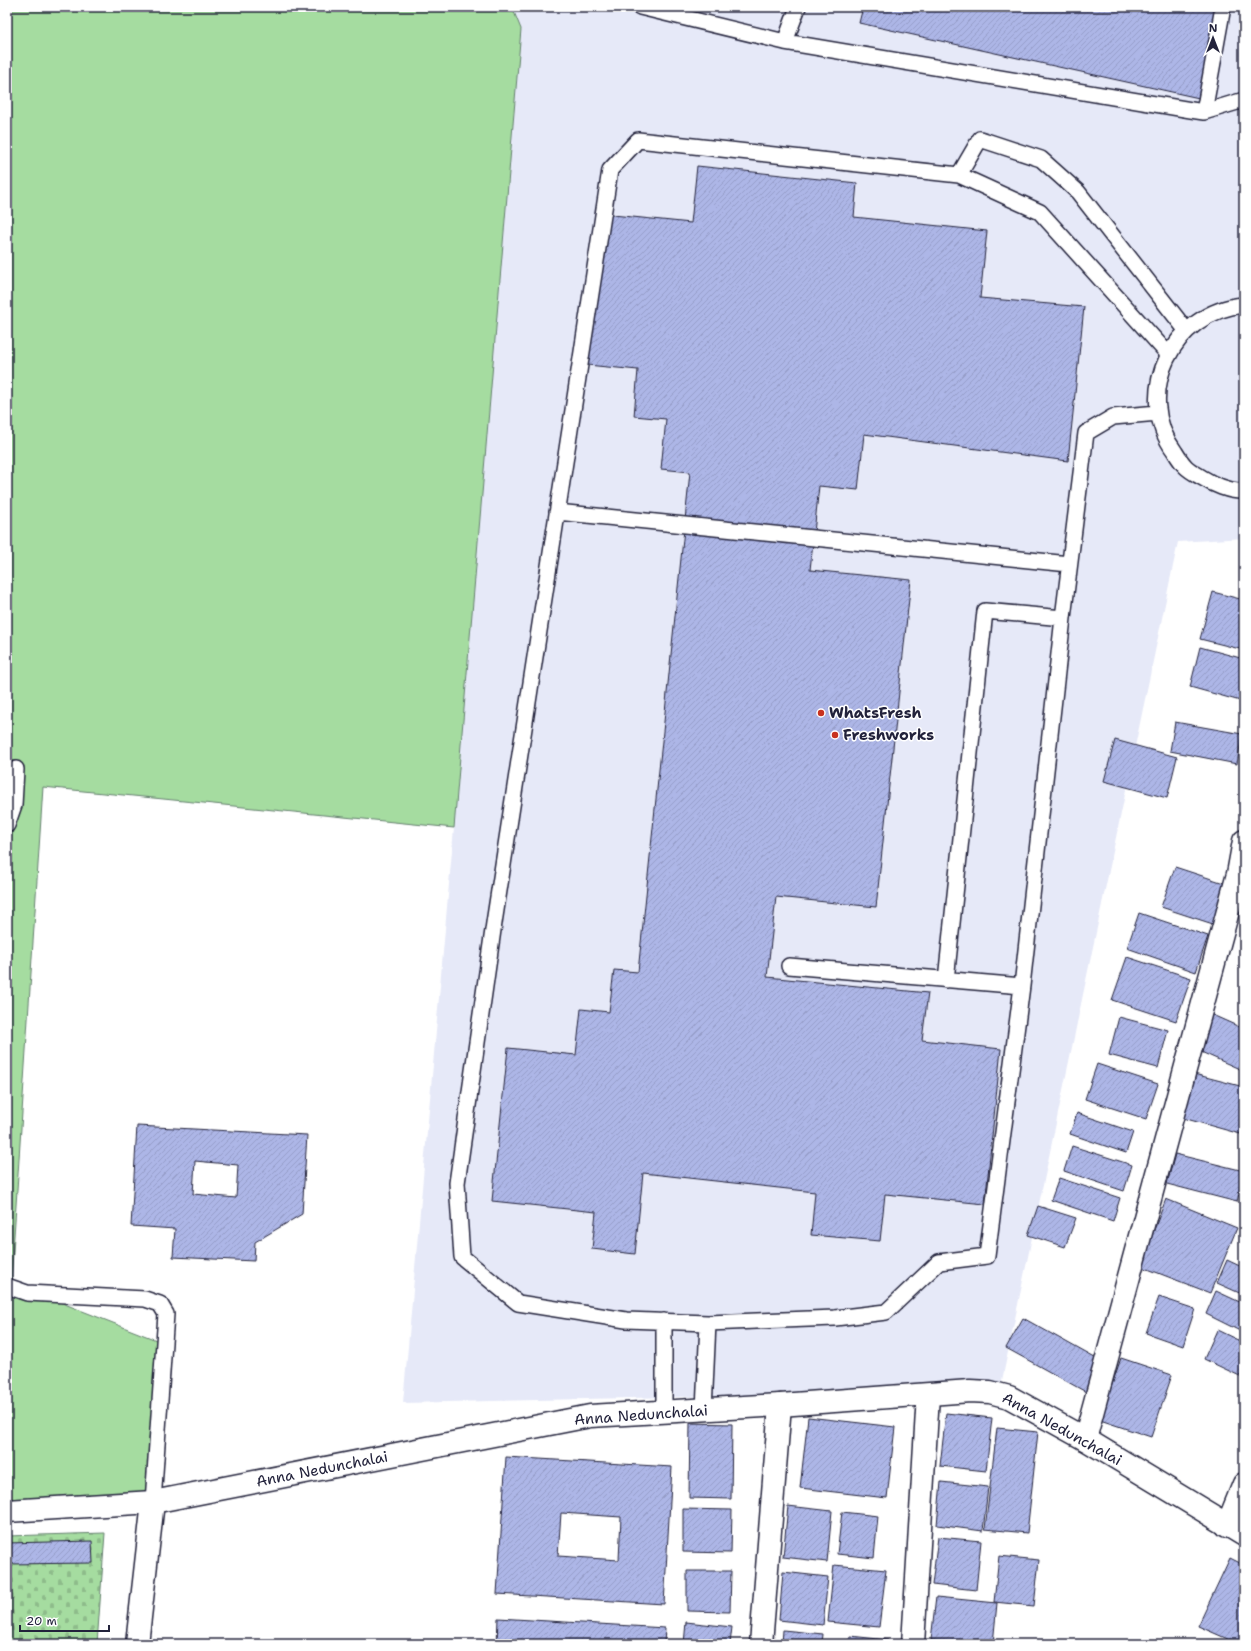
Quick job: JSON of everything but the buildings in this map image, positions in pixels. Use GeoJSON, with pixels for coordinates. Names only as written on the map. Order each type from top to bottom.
{"type":"FeatureCollection","features":[{"type":"Feature","properties":{"kind":"street"},"geometry":{"type":"LineString","coordinates":[[1085,1439],[1241,875],[1244,841]]}},
{"type":"Feature","properties":{"kind":"street","name":"Anna Nedunchalai"},"geometry":{"type":"LineString","coordinates":[[7,1511],[153,1502],[590,1416],[780,1405],[970,1391],[990,1392],[1009,1397],[1085,1439],[1235,1531]]}},
{"type":"Feature","properties":{"kind":"street"},"geometry":{"type":"LineString","coordinates":[[914,1644],[928,1395]]}},
{"type":"Feature","properties":{"kind":"street"},"geometry":{"type":"LineString","coordinates":[[761,1644],[780,1405]]}},
{"type":"Feature","properties":{"kind":"street"},"geometry":{"type":"LineString","coordinates":[[1235,1531],[1244,1484]]}},
{"type":"Feature","properties":{"kind":"street"},"geometry":{"type":"LineString","coordinates":[[137,1644],[153,1502]]}},
{"type":"Feature","properties":{"kind":"lane"},"geometry":{"type":"LineString","coordinates":[[640,7],[785,42],[1204,112],[1244,100]]}},
{"type":"Feature","properties":{"kind":"lane"},"geometry":{"type":"LineString","coordinates":[[785,42],[798,7]]}},
{"type":"Feature","properties":{"kind":"lane"},"geometry":{"type":"LineString","coordinates":[[1204,112],[1223,7]]}},
{"type":"Feature","properties":{"kind":"lane"},"geometry":{"type":"LineString","coordinates":[[959,175],[980,139],[1041,159],[1078,192],[1186,330]]}},
{"type":"Feature","properties":{"kind":"lane"},"geometry":{"type":"LineString","coordinates":[[1158,413],[1114,417],[1086,433],[1069,564],[1022,986],[987,1256],[939,1262],[886,1312],[835,1318],[708,1322],[626,1320],[518,1303],[462,1257],[457,1183],[610,170],[638,140],[959,175],[1040,212],[1168,354]]}},
{"type":"Feature","properties":{"kind":"lane"},"geometry":{"type":"LineString","coordinates":[[1244,305],[1212,313],[1186,330],[1168,354],[1158,382],[1158,413],[1167,442],[1186,466],[1211,483],[1244,491]]}},
{"type":"Feature","properties":{"kind":"lane"},"geometry":{"type":"LineString","coordinates":[[558,512],[1069,564]]}},
{"type":"Feature","properties":{"kind":"lane"},"geometry":{"type":"LineString","coordinates":[[946,980],[984,611],[1063,618]]}},
{"type":"Feature","properties":{"kind":"lane"},"geometry":{"type":"LineString","coordinates":[[7,826],[14,805],[16,769]]}},
{"type":"Feature","properties":{"kind":"lane"},"geometry":{"type":"LineString","coordinates":[[789,966],[1022,986]]}},
{"type":"Feature","properties":{"kind":"lane"},"geometry":{"type":"LineString","coordinates":[[7,1286],[27,1293],[145,1299],[160,1304],[166,1314],[153,1502]]}},
{"type":"Feature","properties":{"kind":"lane"},"geometry":{"type":"LineString","coordinates":[[664,1321],[664,1412]]}},
{"type":"Feature","properties":{"kind":"lane"},"geometry":{"type":"LineString","coordinates":[[704,1410],[708,1322]]}},
{"type":"Feature","properties":{"kind":"shaded area"},"geometry":{"type":"Polygon","coordinates":[[[512,7],[1244,7],[1244,538],[1178,542],[1000,1390],[403,1403],[454,828],[521,29],[512,7]]]}},
{"type":"Feature","properties":{"kind":"green space"},"geometry":{"type":"Polygon","coordinates":[[[7,7],[512,7],[521,29],[454,828],[43,787],[11,1283],[164,1343],[148,1498],[7,1500],[7,7]]]}},
{"type":"Feature","properties":{"kind":"green space"},"geometry":{"type":"Polygon","coordinates":[[[105,1533],[97,1644],[7,1644],[7,1536],[105,1533]]]}},
{"type":"Feature","properties":{"kind":"place","name":"WhatsFresh"},"geometry":{"type":"Point","coordinates":[821,713]}},
{"type":"Feature","properties":{"kind":"place","name":"Freshworks"},"geometry":{"type":"Point","coordinates":[835,735]}}]}
